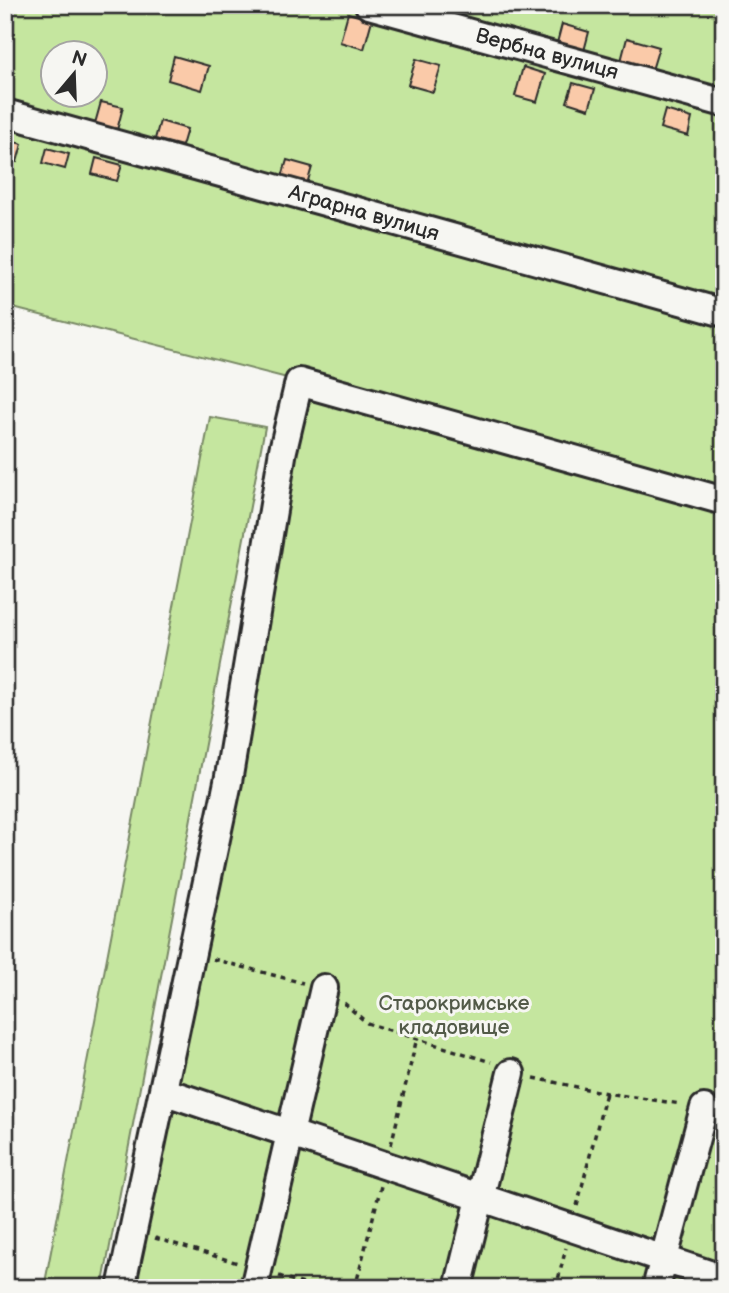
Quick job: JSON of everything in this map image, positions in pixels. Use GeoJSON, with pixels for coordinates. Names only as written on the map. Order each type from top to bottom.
{"type":"FeatureCollection","features":[{"type":"Feature","properties":{"kind":"lane","name":"Вербна вулиця"},"geometry":{"type":"LineString","coordinates":[[369,5],[724,103]]}},
{"type":"Feature","properties":{"kind":"lane","name":"Аграрна вулиця"},"geometry":{"type":"LineString","coordinates":[[5,113],[724,313]]}},
{"type":"Feature","properties":{"kind":"lane"},"geometry":{"type":"LineString","coordinates":[[121,1288],[228,782],[283,450],[299,382],[724,501]]}},
{"type":"Feature","properties":{"kind":"lane"},"geometry":{"type":"LineString","coordinates":[[257,1278],[324,988]]}},
{"type":"Feature","properties":{"kind":"lane"},"geometry":{"type":"LineString","coordinates":[[457,1288],[510,1073]]}},
{"type":"Feature","properties":{"kind":"lane"},"geometry":{"type":"LineString","coordinates":[[163,1091],[724,1279]]}},
{"type":"Feature","properties":{"kind":"lane"},"geometry":{"type":"LineString","coordinates":[[656,1288],[704,1108]]}},
{"type":"Feature","properties":{"kind":"path"},"geometry":{"type":"LineString","coordinates":[[192,953],[324,988],[367,1023],[486,1059],[510,1073],[606,1093],[704,1108]]}},
{"type":"Feature","properties":{"kind":"path"},"geometry":{"type":"LineString","coordinates":[[556,1288],[606,1093]]}},
{"type":"Feature","properties":{"kind":"path"},"geometry":{"type":"LineString","coordinates":[[133,1232],[257,1278],[316,1288]]}},
{"type":"Feature","properties":{"kind":"green space","name":"Старокримське кладовище"},"geometry":{"type":"Polygon","coordinates":[[[5,5],[724,5],[724,1288],[121,1288],[299,381],[5,306],[5,5]]]}},
{"type":"Feature","properties":{"kind":"green space"},"geometry":{"type":"Polygon","coordinates":[[[210,417],[265,427],[102,1288],[44,1288],[210,417]]]}},
{"type":"Feature","properties":{"kind":"building"},"geometry":{"type":"Polygon","coordinates":[[[348,13],[372,20],[364,49],[340,42],[348,13]]]}},
{"type":"Feature","properties":{"kind":"building"},"geometry":{"type":"Polygon","coordinates":[[[562,24],[589,32],[584,51],[557,43],[562,24]]]}},
{"type":"Feature","properties":{"kind":"building"},"geometry":{"type":"Polygon","coordinates":[[[627,38],[659,47],[652,70],[621,61],[627,38]]]}},
{"type":"Feature","properties":{"kind":"building"},"geometry":{"type":"Polygon","coordinates":[[[174,56],[209,66],[202,90],[168,80],[174,56]]]}},
{"type":"Feature","properties":{"kind":"building"},"geometry":{"type":"Polygon","coordinates":[[[416,59],[441,66],[433,92],[408,85],[416,59]]]}},
{"type":"Feature","properties":{"kind":"building"},"geometry":{"type":"Polygon","coordinates":[[[523,67],[545,74],[537,102],[515,96],[523,67]]]}},
{"type":"Feature","properties":{"kind":"building"},"geometry":{"type":"Polygon","coordinates":[[[573,83],[595,89],[589,109],[567,102],[573,83]]]}},
{"type":"Feature","properties":{"kind":"building"},"geometry":{"type":"Polygon","coordinates":[[[108,104],[123,107],[116,134],[94,127],[99,108],[108,108],[108,104]]]}},
{"type":"Feature","properties":{"kind":"building"},"geometry":{"type":"Polygon","coordinates":[[[665,110],[692,118],[688,136],[660,128],[665,110]]]}},
{"type":"Feature","properties":{"kind":"building"},"geometry":{"type":"Polygon","coordinates":[[[160,121],[187,129],[182,146],[155,139],[160,121]]]}},
{"type":"Feature","properties":{"kind":"building"},"geometry":{"type":"Polygon","coordinates":[[[5,139],[22,144],[17,162],[5,159],[5,139]]]}},
{"type":"Feature","properties":{"kind":"building"},"geometry":{"type":"Polygon","coordinates":[[[47,148],[69,154],[65,169],[43,163],[47,148]]]}},
{"type":"Feature","properties":{"kind":"building"},"geometry":{"type":"Polygon","coordinates":[[[96,158],[122,165],[117,181],[92,174],[96,158]]]}},
{"type":"Feature","properties":{"kind":"building"},"geometry":{"type":"Polygon","coordinates":[[[287,160],[312,167],[307,184],[282,177],[287,160]]]}}]}
